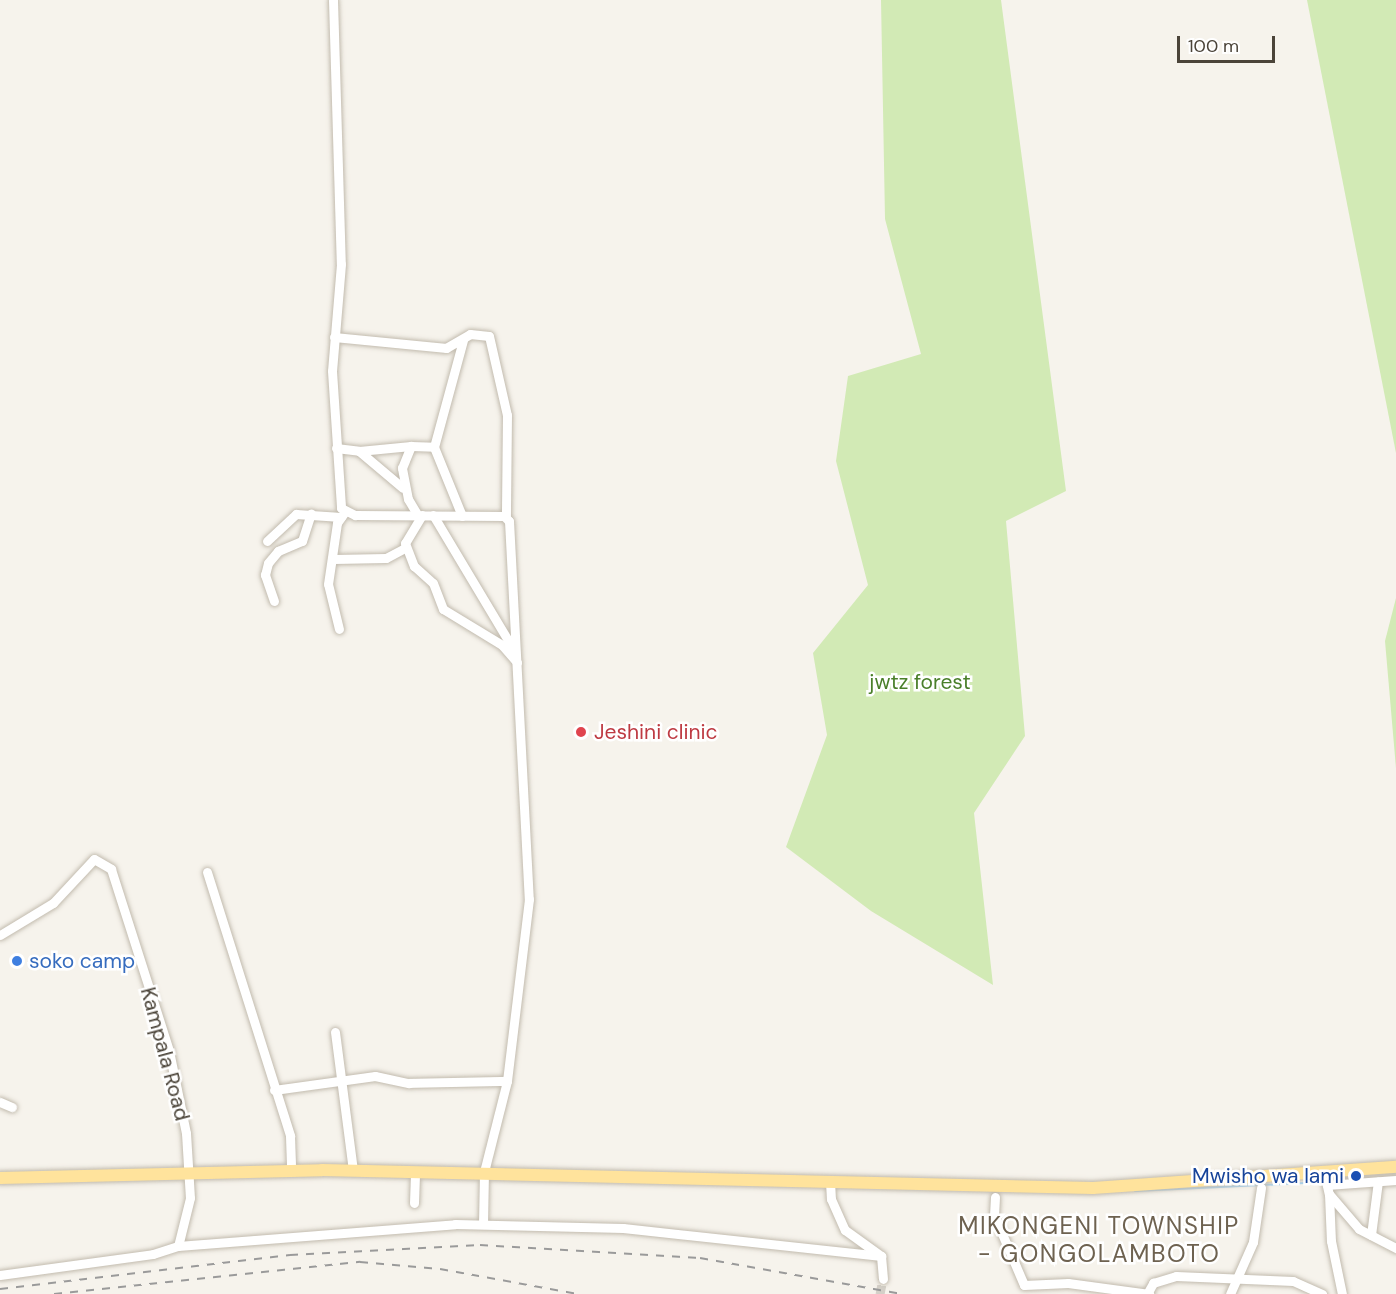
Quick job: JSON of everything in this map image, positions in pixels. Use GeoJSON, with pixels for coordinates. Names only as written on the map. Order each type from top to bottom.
{"type":"FeatureCollection","features":[{"type":"Feature","properties":{"kind":"main road"},"geometry":{"type":"LineString","coordinates":[[0,1178],[191,1172],[484,1172],[1106,1188],[1327,1184],[1396,1167]]}},
{"type":"Feature","properties":{"kind":"street"},"geometry":{"type":"LineString","coordinates":[[333,0],[341,264],[334,337],[335,473],[342,515],[328,584],[339,629]]}},
{"type":"Feature","properties":{"kind":"street"},"geometry":{"type":"LineString","coordinates":[[334,337],[446,348],[483,332],[493,346],[507,425],[506,517],[529,899],[507,1081],[484,1172],[483,1224]]}},
{"type":"Feature","properties":{"kind":"street"},"geometry":{"type":"LineString","coordinates":[[462,516],[434,447],[463,340]]}},
{"type":"Feature","properties":{"kind":"street"},"geometry":{"type":"LineString","coordinates":[[336,448],[359,451],[411,446],[434,447]]}},
{"type":"Feature","properties":{"kind":"street"},"geometry":{"type":"LineString","coordinates":[[405,490],[402,468],[411,446]]}},
{"type":"Feature","properties":{"kind":"street"},"geometry":{"type":"LineString","coordinates":[[359,451],[405,490],[420,515]]}},
{"type":"Feature","properties":{"kind":"street"},"geometry":{"type":"LineString","coordinates":[[267,541],[292,516],[311,513],[506,517]]}},
{"type":"Feature","properties":{"kind":"street"},"geometry":{"type":"LineString","coordinates":[[274,601],[265,575],[268,563],[275,554],[302,541],[311,513]]}},
{"type":"Feature","properties":{"kind":"street"},"geometry":{"type":"LineString","coordinates":[[334,559],[386,558],[405,548],[420,515]]}},
{"type":"Feature","properties":{"kind":"street"},"geometry":{"type":"LineString","coordinates":[[433,515],[516,658]]}},
{"type":"Feature","properties":{"kind":"street"},"geometry":{"type":"LineString","coordinates":[[405,548],[433,583],[443,609],[502,645],[516,658]]}},
{"type":"Feature","properties":{"kind":"street","name":"Kampala Road"},"geometry":{"type":"LineString","coordinates":[[0,935],[52,903],[94,859],[111,869],[169,1051],[191,1172]]}},
{"type":"Feature","properties":{"kind":"street"},"geometry":{"type":"LineString","coordinates":[[207,872],[290,1136],[291,1171]]}},
{"type":"Feature","properties":{"kind":"street"},"geometry":{"type":"LineString","coordinates":[[335,1032],[352,1171]]}},
{"type":"Feature","properties":{"kind":"street"},"geometry":{"type":"LineString","coordinates":[[274,1090],[340,1079],[507,1081]]}},
{"type":"Feature","properties":{"kind":"street"},"geometry":{"type":"LineString","coordinates":[[0,1102],[12,1107]]}},
{"type":"Feature","properties":{"kind":"street"},"geometry":{"type":"LineString","coordinates":[[178,1246],[191,1172]]}},
{"type":"Feature","properties":{"kind":"street"},"geometry":{"type":"LineString","coordinates":[[414,1172],[414,1203]]}},
{"type":"Feature","properties":{"kind":"street"},"geometry":{"type":"LineString","coordinates":[[1327,1184],[1396,1180]]}},
{"type":"Feature","properties":{"kind":"street"},"geometry":{"type":"LineString","coordinates":[[830,1181],[831,1199],[845,1230],[881,1256],[883,1279]]}},
{"type":"Feature","properties":{"kind":"street"},"geometry":{"type":"LineString","coordinates":[[1371,1235],[1378,1181]]}},
{"type":"Feature","properties":{"kind":"street"},"geometry":{"type":"LineString","coordinates":[[1327,1184],[1371,1235],[1396,1248]]}},
{"type":"Feature","properties":{"kind":"street"},"geometry":{"type":"LineString","coordinates":[[1327,1184],[1331,1241],[1342,1294]]}},
{"type":"Feature","properties":{"kind":"street"},"geometry":{"type":"LineString","coordinates":[[1230,1294],[1232,1281],[1253,1242],[1261,1188]]}},
{"type":"Feature","properties":{"kind":"street"},"geometry":{"type":"LineString","coordinates":[[995,1197],[994,1215],[1024,1285],[1068,1283],[1148,1294],[1149,1286],[1169,1277],[1232,1281],[1293,1281],[1322,1294]]}},
{"type":"Feature","properties":{"kind":"street"},"geometry":{"type":"LineString","coordinates":[[0,1275],[153,1254],[178,1246],[403,1225],[483,1224],[634,1229],[881,1256]]}},
{"type":"Feature","properties":{"kind":"green space","name":"jwtz forest"},"geometry":{"type":"Polygon","coordinates":[[[881,0],[1001,0],[1066,491],[1006,521],[1025,736],[974,813],[993,985],[871,911],[786,847],[827,735],[813,653],[868,585],[836,461],[848,376],[921,354],[885,219],[881,0]]]}},
{"type":"Feature","properties":{"kind":"green space"},"geometry":{"type":"Polygon","coordinates":[[[1307,0],[1396,0],[1396,453],[1307,0]]]}},
{"type":"Feature","properties":{"kind":"green space"},"geometry":{"type":"Polygon","coordinates":[[[1396,598],[1396,768],[1385,641],[1396,598]]]}},
{"type":"Feature","properties":{"kind":"waterway"},"geometry":{"type":"LineString","coordinates":[[1135,1191],[1324,1182]]}},
{"type":"Feature","properties":{"kind":"tunnel"},"geometry":{"type":"LineString","coordinates":[[880,1294],[883,1279]]}},
{"type":"Feature","properties":{"kind":"railway"},"geometry":{"type":"LineString","coordinates":[[0,1289],[290,1255],[480,1245],[700,1258],[902,1294]]}},
{"type":"Feature","properties":{"kind":"railway"},"geometry":{"type":"LineString","coordinates":[[54,1294],[360,1262],[440,1269],[578,1294]]}},
{"type":"Feature","properties":{"kind":"place","name":"Jeshini clinic"},"geometry":{"type":"Point","coordinates":[581,732]}},
{"type":"Feature","properties":{"kind":"place","name":"soko camp"},"geometry":{"type":"Point","coordinates":[17,961]}},
{"type":"Feature","properties":{"kind":"place","name":"Mwisho wa lami"},"geometry":{"type":"Point","coordinates":[1356,1176]}},
{"type":"Feature","properties":{"kind":"district","name":"MIKONGENI TOWNSHIP - GONGOLAMBOTO"},"geometry":{"type":"Point","coordinates":[1099,1240]}}]}
